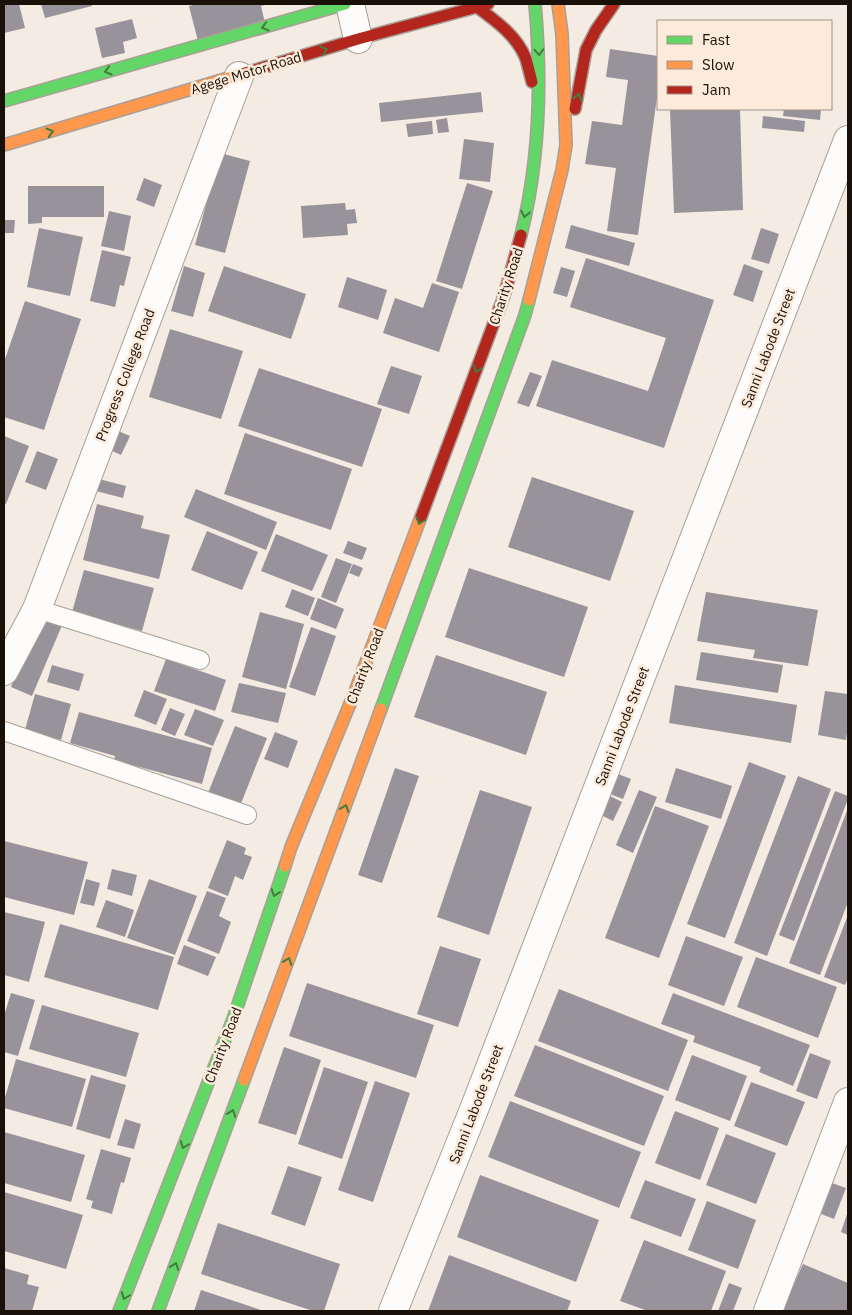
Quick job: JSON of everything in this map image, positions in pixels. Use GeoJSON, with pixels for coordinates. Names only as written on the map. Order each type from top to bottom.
{"type":"FeatureCollection","features":[{"type":"Feature","properties":{"kind":"street"},"geometry":{"type":"LineString","coordinates":[[4,101],[296,11],[345,4]]}},
{"type":"Feature","properties":{"kind":"street"},"geometry":{"type":"LineString","coordinates":[[350,4],[358,40]]}},
{"type":"Feature","properties":{"kind":"street","name":"Charity Road"},"geometry":{"type":"LineString","coordinates":[[119,1311],[233,1019],[291,847],[354,694],[504,296],[518,248],[536,155],[539,68],[535,4]]}},
{"type":"Feature","properties":{"kind":"street","name":"Charity Road"},"geometry":{"type":"LineString","coordinates":[[158,1311],[323,868],[522,324],[548,228],[566,145],[562,34],[558,4]]}},
{"type":"Feature","properties":{"kind":"street"},"geometry":{"type":"LineString","coordinates":[[566,145],[580,90],[586,50],[596,30],[614,4]]}},
{"type":"Feature","properties":{"kind":"street"},"geometry":{"type":"LineString","coordinates":[[483,5],[514,38],[524,56],[539,109]]}},
{"type":"Feature","properties":{"kind":"street","name":"Agege Motor Road"},"geometry":{"type":"LineString","coordinates":[[4,146],[358,40],[447,9],[483,5]]}},
{"type":"Feature","properties":{"kind":"street","name":"Progress College Road"},"geometry":{"type":"LineString","coordinates":[[4,671],[37,608],[239,76]]}},
{"type":"Feature","properties":{"kind":"street","name":"Sanni Labode Street"},"geometry":{"type":"LineString","coordinates":[[393,1311],[473,1112],[848,140]]}},
{"type":"Feature","properties":{"kind":"street"},"geometry":{"type":"LineString","coordinates":[[768,1311],[848,1102]]}},
{"type":"Feature","properties":{"kind":"lane"},"geometry":{"type":"LineString","coordinates":[[37,608],[200,660]]}},
{"type":"Feature","properties":{"kind":"lane"},"geometry":{"type":"LineString","coordinates":[[4,731],[247,814]]}},
{"type":"Feature","properties":{"kind":"building"},"geometry":{"type":"Polygon","coordinates":[[[4,4],[19,4],[25,28],[4,33],[4,4]]]}},
{"type":"Feature","properties":{"kind":"building"},"geometry":{"type":"Polygon","coordinates":[[[41,4],[91,4],[92,6],[45,18],[41,4]]]}},
{"type":"Feature","properties":{"kind":"building"},"geometry":{"type":"Polygon","coordinates":[[[197,4],[269,4],[261,6],[265,23],[198,41],[189,6],[197,4]]]}},
{"type":"Feature","properties":{"kind":"building"},"geometry":{"type":"Polygon","coordinates":[[[132,19],[137,38],[123,42],[125,53],[102,58],[95,28],[132,19]]]}},
{"type":"Feature","properties":{"kind":"building"},"geometry":{"type":"Polygon","coordinates":[[[610,49],[657,56],[657,97],[638,235],[607,231],[616,168],[585,164],[592,121],[622,125],[628,80],[606,77],[610,49]]]}},
{"type":"Feature","properties":{"kind":"building"},"geometry":{"type":"Polygon","coordinates":[[[481,92],[483,112],[381,122],[379,103],[481,92]]]}},
{"type":"Feature","properties":{"kind":"building"},"geometry":{"type":"Polygon","coordinates":[[[670,110],[740,110],[743,210],[674,213],[670,110]]]}},
{"type":"Feature","properties":{"kind":"building"},"geometry":{"type":"Polygon","coordinates":[[[784,110],[821,110],[820,120],[783,116],[784,110]]]}},
{"type":"Feature","properties":{"kind":"building"},"geometry":{"type":"Polygon","coordinates":[[[763,116],[805,121],[804,132],[762,128],[763,116]]]}},
{"type":"Feature","properties":{"kind":"building"},"geometry":{"type":"Polygon","coordinates":[[[447,118],[449,132],[438,133],[436,120],[447,118]]]}},
{"type":"Feature","properties":{"kind":"building"},"geometry":{"type":"Polygon","coordinates":[[[432,121],[433,134],[408,137],[406,124],[432,121]]]}},
{"type":"Feature","properties":{"kind":"building"},"geometry":{"type":"Polygon","coordinates":[[[464,139],[494,143],[490,182],[459,179],[464,139]]]}},
{"type":"Feature","properties":{"kind":"building"},"geometry":{"type":"Polygon","coordinates":[[[220,153],[250,161],[225,253],[195,245],[220,153]]]}},
{"type":"Feature","properties":{"kind":"building"},"geometry":{"type":"Polygon","coordinates":[[[144,178],[162,185],[154,207],[136,200],[144,178]]]}},
{"type":"Feature","properties":{"kind":"building"},"geometry":{"type":"Polygon","coordinates":[[[467,183],[493,191],[462,289],[436,281],[467,183]]]}},
{"type":"Feature","properties":{"kind":"building"},"geometry":{"type":"Polygon","coordinates":[[[28,186],[104,186],[104,217],[42,217],[42,223],[28,224],[28,186]]]}},
{"type":"Feature","properties":{"kind":"building"},"geometry":{"type":"Polygon","coordinates":[[[345,203],[346,210],[355,209],[357,223],[347,224],[348,235],[303,238],[301,206],[345,203]]]}},
{"type":"Feature","properties":{"kind":"building"},"geometry":{"type":"Polygon","coordinates":[[[109,211],[131,216],[124,251],[101,246],[109,211]]]}},
{"type":"Feature","properties":{"kind":"building"},"geometry":{"type":"Polygon","coordinates":[[[4,220],[15,220],[14,233],[4,233],[4,220]]]}},
{"type":"Feature","properties":{"kind":"building"},"geometry":{"type":"Polygon","coordinates":[[[571,225],[635,243],[629,266],[565,248],[571,225]]]}},
{"type":"Feature","properties":{"kind":"building"},"geometry":{"type":"Polygon","coordinates":[[[39,228],[83,237],[70,296],[27,287],[39,228]]]}},
{"type":"Feature","properties":{"kind":"building"},"geometry":{"type":"Polygon","coordinates":[[[761,228],[779,234],[769,264],[751,259],[761,228]]]}},
{"type":"Feature","properties":{"kind":"building"},"geometry":{"type":"Polygon","coordinates":[[[102,250],[131,257],[124,286],[120,285],[115,307],[90,301],[102,250]]]}},
{"type":"Feature","properties":{"kind":"building"},"geometry":{"type":"Polygon","coordinates":[[[586,258],[714,300],[664,448],[536,406],[552,360],[648,391],[666,338],[570,307],[586,258]]]}},
{"type":"Feature","properties":{"kind":"building"},"geometry":{"type":"Polygon","coordinates":[[[744,264],[763,271],[753,302],[733,295],[744,264]]]}},
{"type":"Feature","properties":{"kind":"building"},"geometry":{"type":"Polygon","coordinates":[[[184,266],[205,273],[193,317],[171,311],[184,266]]]}},
{"type":"Feature","properties":{"kind":"building"},"geometry":{"type":"Polygon","coordinates":[[[224,266],[306,294],[291,339],[208,311],[224,266]]]}},
{"type":"Feature","properties":{"kind":"building"},"geometry":{"type":"Polygon","coordinates":[[[561,267],[575,271],[567,297],[553,293],[561,267]]]}},
{"type":"Feature","properties":{"kind":"building"},"geometry":{"type":"Polygon","coordinates":[[[347,277],[387,290],[378,320],[338,307],[347,277]]]}},
{"type":"Feature","properties":{"kind":"building"},"geometry":{"type":"Polygon","coordinates":[[[432,283],[459,292],[439,352],[383,333],[395,298],[423,308],[432,283]]]}},
{"type":"Feature","properties":{"kind":"building"},"geometry":{"type":"Polygon","coordinates":[[[25,301],[81,319],[44,430],[4,417],[4,362],[25,301]]]}},
{"type":"Feature","properties":{"kind":"building"},"geometry":{"type":"Polygon","coordinates":[[[170,329],[243,351],[221,419],[149,397],[170,329]]]}},
{"type":"Feature","properties":{"kind":"building"},"geometry":{"type":"Polygon","coordinates":[[[391,366],[422,376],[409,414],[377,404],[391,366]]]}},
{"type":"Feature","properties":{"kind":"building"},"geometry":{"type":"Polygon","coordinates":[[[259,368],[382,409],[362,467],[238,426],[259,368]]]}},
{"type":"Feature","properties":{"kind":"building"},"geometry":{"type":"Polygon","coordinates":[[[530,372],[542,376],[529,407],[517,403],[530,372]]]}},
{"type":"Feature","properties":{"kind":"building"},"geometry":{"type":"Polygon","coordinates":[[[116,430],[130,436],[121,455],[108,449],[116,430]]]}},
{"type":"Feature","properties":{"kind":"building"},"geometry":{"type":"Polygon","coordinates":[[[245,433],[352,469],[331,530],[224,494],[245,433]]]}},
{"type":"Feature","properties":{"kind":"building"},"geometry":{"type":"Polygon","coordinates":[[[4,436],[29,446],[6,504],[4,503],[4,436]]]}},
{"type":"Feature","properties":{"kind":"building"},"geometry":{"type":"Polygon","coordinates":[[[37,451],[58,459],[46,490],[25,482],[37,451]]]}},
{"type":"Feature","properties":{"kind":"building"},"geometry":{"type":"Polygon","coordinates":[[[532,477],[634,511],[610,581],[508,547],[532,477]]]}},
{"type":"Feature","properties":{"kind":"building"},"geometry":{"type":"Polygon","coordinates":[[[95,478],[126,486],[123,498],[92,490],[95,478]]]}},
{"type":"Feature","properties":{"kind":"building"},"geometry":{"type":"Polygon","coordinates":[[[196,489],[277,522],[266,550],[184,517],[196,489]]]}},
{"type":"Feature","properties":{"kind":"building"},"geometry":{"type":"Polygon","coordinates":[[[97,504],[144,516],[141,528],[170,535],[159,579],[83,560],[97,504]]]}},
{"type":"Feature","properties":{"kind":"building"},"geometry":{"type":"Polygon","coordinates":[[[207,531],[258,552],[242,590],[191,570],[207,531]]]}},
{"type":"Feature","properties":{"kind":"building"},"geometry":{"type":"Polygon","coordinates":[[[276,534],[328,555],[312,591],[261,571],[276,534]]]}},
{"type":"Feature","properties":{"kind":"building"},"geometry":{"type":"Polygon","coordinates":[[[348,541],[367,548],[362,560],[343,553],[348,541]]]}},
{"type":"Feature","properties":{"kind":"building"},"geometry":{"type":"Polygon","coordinates":[[[336,558],[352,564],[336,603],[321,597],[336,558]]]}},
{"type":"Feature","properties":{"kind":"building"},"geometry":{"type":"Polygon","coordinates":[[[353,564],[363,568],[359,577],[349,573],[353,564]]]}},
{"type":"Feature","properties":{"kind":"building"},"geometry":{"type":"Polygon","coordinates":[[[469,568],[588,607],[564,677],[445,637],[469,568]]]}},
{"type":"Feature","properties":{"kind":"building"},"geometry":{"type":"Polygon","coordinates":[[[84,570],[154,588],[142,631],[72,612],[84,570]]]}},
{"type":"Feature","properties":{"kind":"building"},"geometry":{"type":"Polygon","coordinates":[[[292,589],[315,598],[308,616],[285,607],[292,589]]]}},
{"type":"Feature","properties":{"kind":"building"},"geometry":{"type":"Polygon","coordinates":[[[706,592],[818,610],[808,666],[753,658],[755,650],[697,641],[706,592]]]}},
{"type":"Feature","properties":{"kind":"building"},"geometry":{"type":"Polygon","coordinates":[[[318,598],[344,609],[336,629],[310,619],[318,598]]]}},
{"type":"Feature","properties":{"kind":"building"},"geometry":{"type":"Polygon","coordinates":[[[260,612],[304,624],[286,689],[242,677],[260,612]]]}},
{"type":"Feature","properties":{"kind":"building"},"geometry":{"type":"Polygon","coordinates":[[[41,614],[63,623],[32,696],[11,687],[41,614]]]}},
{"type":"Feature","properties":{"kind":"building"},"geometry":{"type":"Polygon","coordinates":[[[311,627],[336,636],[315,696],[289,687],[311,627]]]}},
{"type":"Feature","properties":{"kind":"building"},"geometry":{"type":"Polygon","coordinates":[[[701,652],[783,665],[778,693],[696,680],[701,652]]]}},
{"type":"Feature","properties":{"kind":"building"},"geometry":{"type":"Polygon","coordinates":[[[436,655],[547,692],[526,755],[414,717],[436,655]]]}},
{"type":"Feature","properties":{"kind":"building"},"geometry":{"type":"Polygon","coordinates":[[[166,659],[226,680],[215,711],[154,691],[166,659]]]}},
{"type":"Feature","properties":{"kind":"building"},"geometry":{"type":"Polygon","coordinates":[[[52,665],[84,674],[79,691],[47,682],[52,665]]]}},
{"type":"Feature","properties":{"kind":"building"},"geometry":{"type":"Polygon","coordinates":[[[239,683],[286,693],[278,723],[231,712],[239,683]]]}},
{"type":"Feature","properties":{"kind":"building"},"geometry":{"type":"Polygon","coordinates":[[[675,685],[797,705],[791,743],[669,723],[675,685]]]}},
{"type":"Feature","properties":{"kind":"building"},"geometry":{"type":"Polygon","coordinates":[[[144,690],[167,699],[156,725],[134,716],[144,690]]]}},
{"type":"Feature","properties":{"kind":"building"},"geometry":{"type":"Polygon","coordinates":[[[825,691],[848,694],[846,740],[818,735],[825,691]]]}},
{"type":"Feature","properties":{"kind":"building"},"geometry":{"type":"Polygon","coordinates":[[[35,694],[71,704],[61,740],[25,730],[35,694]]]}},
{"type":"Feature","properties":{"kind":"building"},"geometry":{"type":"Polygon","coordinates":[[[170,708],[185,714],[175,736],[161,730],[170,708]]]}},
{"type":"Feature","properties":{"kind":"building"},"geometry":{"type":"Polygon","coordinates":[[[195,709],[224,720],[213,746],[184,735],[195,709]]]}},
{"type":"Feature","properties":{"kind":"building"},"geometry":{"type":"Polygon","coordinates":[[[79,712],[212,748],[202,784],[114,760],[115,756],[70,743],[79,712]]]}},
{"type":"Feature","properties":{"kind":"building"},"geometry":{"type":"Polygon","coordinates":[[[235,726],[267,738],[240,806],[208,793],[235,726]]]}},
{"type":"Feature","properties":{"kind":"building"},"geometry":{"type":"Polygon","coordinates":[[[275,732],[298,741],[288,768],[264,759],[275,732]]]}},
{"type":"Feature","properties":{"kind":"building"},"geometry":{"type":"Polygon","coordinates":[[[749,762],[786,776],[725,938],[687,924],[749,762]]]}},
{"type":"Feature","properties":{"kind":"building"},"geometry":{"type":"Polygon","coordinates":[[[395,768],[419,776],[382,883],[358,875],[395,768]]]}},
{"type":"Feature","properties":{"kind":"building"},"geometry":{"type":"Polygon","coordinates":[[[676,768],[732,786],[721,819],[665,802],[676,768]]]}},
{"type":"Feature","properties":{"kind":"building"},"geometry":{"type":"Polygon","coordinates":[[[610,771],[631,779],[623,799],[602,791],[610,771]]]}},
{"type":"Feature","properties":{"kind":"building"},"geometry":{"type":"Polygon","coordinates":[[[798,776],[831,789],[767,956],[734,943],[798,776]]]}},
{"type":"Feature","properties":{"kind":"building"},"geometry":{"type":"Polygon","coordinates":[[[480,790],[532,807],[489,935],[437,917],[480,790]]]}},
{"type":"Feature","properties":{"kind":"building"},"geometry":{"type":"Polygon","coordinates":[[[639,790],[657,797],[633,853],[616,845],[639,790]]]}},
{"type":"Feature","properties":{"kind":"building"},"geometry":{"type":"Polygon","coordinates":[[[835,791],[848,796],[848,799],[794,941],[779,935],[835,791]]]}},
{"type":"Feature","properties":{"kind":"building"},"geometry":{"type":"Polygon","coordinates":[[[602,792],[622,802],[613,821],[593,811],[602,792]]]}},
{"type":"Feature","properties":{"kind":"building"},"geometry":{"type":"Polygon","coordinates":[[[655,806],[709,826],[659,958],[605,938],[655,806]]]}},
{"type":"Feature","properties":{"kind":"building"},"geometry":{"type":"Polygon","coordinates":[[[848,808],[848,902],[820,975],[789,963],[848,808]]]}},
{"type":"Feature","properties":{"kind":"building"},"geometry":{"type":"Polygon","coordinates":[[[227,840],[246,848],[244,854],[252,857],[243,880],[235,876],[228,896],[208,888],[227,840]]]}},
{"type":"Feature","properties":{"kind":"building"},"geometry":{"type":"Polygon","coordinates":[[[4,841],[88,862],[74,915],[4,897],[4,841]]]}},
{"type":"Feature","properties":{"kind":"building"},"geometry":{"type":"Polygon","coordinates":[[[112,869],[137,875],[132,896],[107,889],[112,869]]]}},
{"type":"Feature","properties":{"kind":"building"},"geometry":{"type":"Polygon","coordinates":[[[86,879],[100,883],[94,906],[80,903],[86,879]]]}},
{"type":"Feature","properties":{"kind":"building"},"geometry":{"type":"Polygon","coordinates":[[[149,879],[197,896],[175,955],[127,938],[149,879]]]}},
{"type":"Feature","properties":{"kind":"building"},"geometry":{"type":"Polygon","coordinates":[[[207,891],[226,898],[219,916],[231,922],[219,954],[187,941],[207,891]]]}},
{"type":"Feature","properties":{"kind":"building"},"geometry":{"type":"Polygon","coordinates":[[[106,900],[134,910],[125,937],[96,927],[106,900]]]}},
{"type":"Feature","properties":{"kind":"building"},"geometry":{"type":"Polygon","coordinates":[[[4,912],[45,922],[29,982],[4,975],[4,912]]]}},
{"type":"Feature","properties":{"kind":"building"},"geometry":{"type":"Polygon","coordinates":[[[848,915],[848,978],[845,985],[824,977],[848,915]]]}},
{"type":"Feature","properties":{"kind":"building"},"geometry":{"type":"Polygon","coordinates":[[[60,924],[174,957],[158,1010],[44,977],[60,924]]]}},
{"type":"Feature","properties":{"kind":"building"},"geometry":{"type":"Polygon","coordinates":[[[686,936],[743,957],[724,1006],[668,985],[686,936]]]}},
{"type":"Feature","properties":{"kind":"building"},"geometry":{"type":"Polygon","coordinates":[[[184,945],[216,957],[208,976],[177,964],[184,945]]]}},
{"type":"Feature","properties":{"kind":"building"},"geometry":{"type":"Polygon","coordinates":[[[440,946],[481,959],[458,1027],[417,1014],[440,946]]]}},
{"type":"Feature","properties":{"kind":"building"},"geometry":{"type":"Polygon","coordinates":[[[756,957],[837,987],[818,1038],[737,1007],[756,957]]]}},
{"type":"Feature","properties":{"kind":"building"},"geometry":{"type":"Polygon","coordinates":[[[307,983],[434,1025],[416,1078],[289,1036],[307,983]]]}},
{"type":"Feature","properties":{"kind":"building"},"geometry":{"type":"Polygon","coordinates":[[[559,989],[688,1040],[668,1091],[538,1041],[559,989]]]}},
{"type":"Feature","properties":{"kind":"building"},"geometry":{"type":"Polygon","coordinates":[[[11,993],[35,1000],[18,1056],[4,1052],[4,1016],[11,993]]]}},
{"type":"Feature","properties":{"kind":"building"},"geometry":{"type":"Polygon","coordinates":[[[673,993],[810,1045],[793,1086],[759,1072],[761,1067],[693,1042],[695,1036],[661,1024],[673,993]]]}},
{"type":"Feature","properties":{"kind":"building"},"geometry":{"type":"Polygon","coordinates":[[[42,1005],[139,1033],[126,1077],[29,1049],[42,1005]]]}},
{"type":"Feature","properties":{"kind":"building"},"geometry":{"type":"Polygon","coordinates":[[[535,1045],[664,1096],[644,1146],[514,1096],[535,1045]]]}},
{"type":"Feature","properties":{"kind":"building"},"geometry":{"type":"Polygon","coordinates":[[[284,1047],[321,1060],[296,1135],[258,1123],[284,1047]]]}},
{"type":"Feature","properties":{"kind":"building"},"geometry":{"type":"Polygon","coordinates":[[[810,1053],[831,1061],[817,1099],[796,1091],[810,1053]]]}},
{"type":"Feature","properties":{"kind":"building"},"geometry":{"type":"Polygon","coordinates":[[[692,1055],[747,1076],[730,1121],[675,1100],[692,1055]]]}},
{"type":"Feature","properties":{"kind":"building"},"geometry":{"type":"Polygon","coordinates":[[[16,1059],[86,1079],[72,1127],[4,1108],[4,1101],[16,1059]]]}},
{"type":"Feature","properties":{"kind":"building"},"geometry":{"type":"Polygon","coordinates":[[[324,1067],[368,1082],[342,1159],[298,1144],[324,1067]]]}},
{"type":"Feature","properties":{"kind":"building"},"geometry":{"type":"Polygon","coordinates":[[[91,1075],[126,1085],[110,1139],[76,1129],[91,1075]]]}},
{"type":"Feature","properties":{"kind":"building"},"geometry":{"type":"Polygon","coordinates":[[[375,1081],[410,1093],[373,1202],[338,1190],[375,1081]]]}},
{"type":"Feature","properties":{"kind":"building"},"geometry":{"type":"Polygon","coordinates":[[[751,1082],[805,1102],[787,1146],[734,1126],[751,1082]]]}},
{"type":"Feature","properties":{"kind":"building"},"geometry":{"type":"Polygon","coordinates":[[[510,1101],[641,1152],[619,1208],[488,1157],[510,1101]]]}},
{"type":"Feature","properties":{"kind":"building"},"geometry":{"type":"Polygon","coordinates":[[[675,1111],[719,1128],[700,1180],[655,1163],[675,1111]]]}},
{"type":"Feature","properties":{"kind":"building"},"geometry":{"type":"Polygon","coordinates":[[[125,1119],[141,1124],[134,1149],[117,1145],[125,1119]]]}},
{"type":"Feature","properties":{"kind":"building"},"geometry":{"type":"Polygon","coordinates":[[[4,1132],[85,1155],[71,1202],[4,1183],[4,1132]]]}},
{"type":"Feature","properties":{"kind":"building"},"geometry":{"type":"Polygon","coordinates":[[[726,1134],[776,1153],[756,1204],[706,1185],[726,1134]]]}},
{"type":"Feature","properties":{"kind":"building"},"geometry":{"type":"Polygon","coordinates":[[[101,1149],[131,1158],[124,1183],[121,1182],[112,1214],[91,1208],[93,1201],[86,1199],[101,1149]]]}},
{"type":"Feature","properties":{"kind":"building"},"geometry":{"type":"Polygon","coordinates":[[[288,1166],[322,1177],[305,1226],[271,1214],[288,1166]]]}},
{"type":"Feature","properties":{"kind":"building"},"geometry":{"type":"Polygon","coordinates":[[[480,1175],[599,1220],[576,1282],[457,1237],[480,1175]]]}},
{"type":"Feature","properties":{"kind":"building"},"geometry":{"type":"Polygon","coordinates":[[[645,1180],[696,1199],[681,1237],[630,1218],[645,1180]]]}},
{"type":"Feature","properties":{"kind":"building"},"geometry":{"type":"Polygon","coordinates":[[[832,1183],[846,1188],[834,1219],[821,1214],[832,1183]]]}},
{"type":"Feature","properties":{"kind":"building"},"geometry":{"type":"Polygon","coordinates":[[[4,1192],[83,1215],[66,1269],[4,1251],[4,1192]]]}},
{"type":"Feature","properties":{"kind":"building"},"geometry":{"type":"Polygon","coordinates":[[[707,1201],[756,1220],[738,1269],[688,1250],[707,1201]]]}},
{"type":"Feature","properties":{"kind":"building"},"geometry":{"type":"Polygon","coordinates":[[[848,1211],[848,1235],[841,1232],[848,1211]]]}},
{"type":"Feature","properties":{"kind":"building"},"geometry":{"type":"Polygon","coordinates":[[[218,1223],[340,1264],[324,1311],[313,1311],[201,1274],[218,1223]]]}},
{"type":"Feature","properties":{"kind":"building"},"geometry":{"type":"Polygon","coordinates":[[[644,1240],[726,1271],[711,1311],[648,1311],[620,1301],[644,1240]]]}},
{"type":"Feature","properties":{"kind":"building"},"geometry":{"type":"Polygon","coordinates":[[[449,1255],[571,1301],[567,1311],[428,1311],[449,1255]]]}},
{"type":"Feature","properties":{"kind":"building"},"geometry":{"type":"Polygon","coordinates":[[[803,1264],[848,1283],[848,1311],[782,1311],[803,1264]]]}},
{"type":"Feature","properties":{"kind":"building"},"geometry":{"type":"Polygon","coordinates":[[[4,1268],[29,1275],[27,1284],[39,1287],[32,1311],[4,1311],[4,1268]]]}},
{"type":"Feature","properties":{"kind":"building"},"geometry":{"type":"Polygon","coordinates":[[[729,1283],[742,1288],[733,1311],[718,1311],[729,1283]]]}},
{"type":"Feature","properties":{"kind":"building"},"geometry":{"type":"Polygon","coordinates":[[[201,1290],[264,1311],[194,1311],[201,1290]]]}},
{"type":"Feature","properties":{"kind":"traffic: fast"},"geometry":{"type":"LineString","coordinates":[[4,101],[345,4]]}},
{"type":"Feature","properties":{"kind":"traffic: fast"},"geometry":{"type":"LineString","coordinates":[[521,235],[532,178],[538,120],[539,91],[535,4]]}},
{"type":"Feature","properties":{"kind":"traffic: fast"},"geometry":{"type":"LineString","coordinates":[[381,709],[529,300]]}},
{"type":"Feature","properties":{"kind":"traffic: fast"},"geometry":{"type":"LineString","coordinates":[[119,1311],[233,1019],[285,866]]}},
{"type":"Feature","properties":{"kind":"traffic: fast"},"geometry":{"type":"LineString","coordinates":[[158,1311],[244,1080]]}},
{"type":"Feature","properties":{"kind":"traffic: slow"},"geometry":{"type":"LineString","coordinates":[[529,300],[562,170],[566,145],[562,34],[558,4]]}},
{"type":"Feature","properties":{"kind":"traffic: slow"},"geometry":{"type":"LineString","coordinates":[[4,145],[245,73]]}},
{"type":"Feature","properties":{"kind":"traffic: slow"},"geometry":{"type":"LineString","coordinates":[[285,866],[291,847],[354,694],[421,517]]}},
{"type":"Feature","properties":{"kind":"traffic: slow"},"geometry":{"type":"LineString","coordinates":[[244,1080],[381,709]]}},
{"type":"Feature","properties":{"kind":"traffic: jam"},"geometry":{"type":"LineString","coordinates":[[245,73],[358,39],[488,4]]}},
{"type":"Feature","properties":{"kind":"traffic: jam"},"geometry":{"type":"LineString","coordinates":[[575,109],[586,50],[596,30],[614,4]]}},
{"type":"Feature","properties":{"kind":"traffic: jam"},"geometry":{"type":"LineString","coordinates":[[477,7],[512,36],[526,59],[532,82]]}},
{"type":"Feature","properties":{"kind":"traffic: jam"},"geometry":{"type":"LineString","coordinates":[[421,517],[504,296],[521,235]]}}]}
